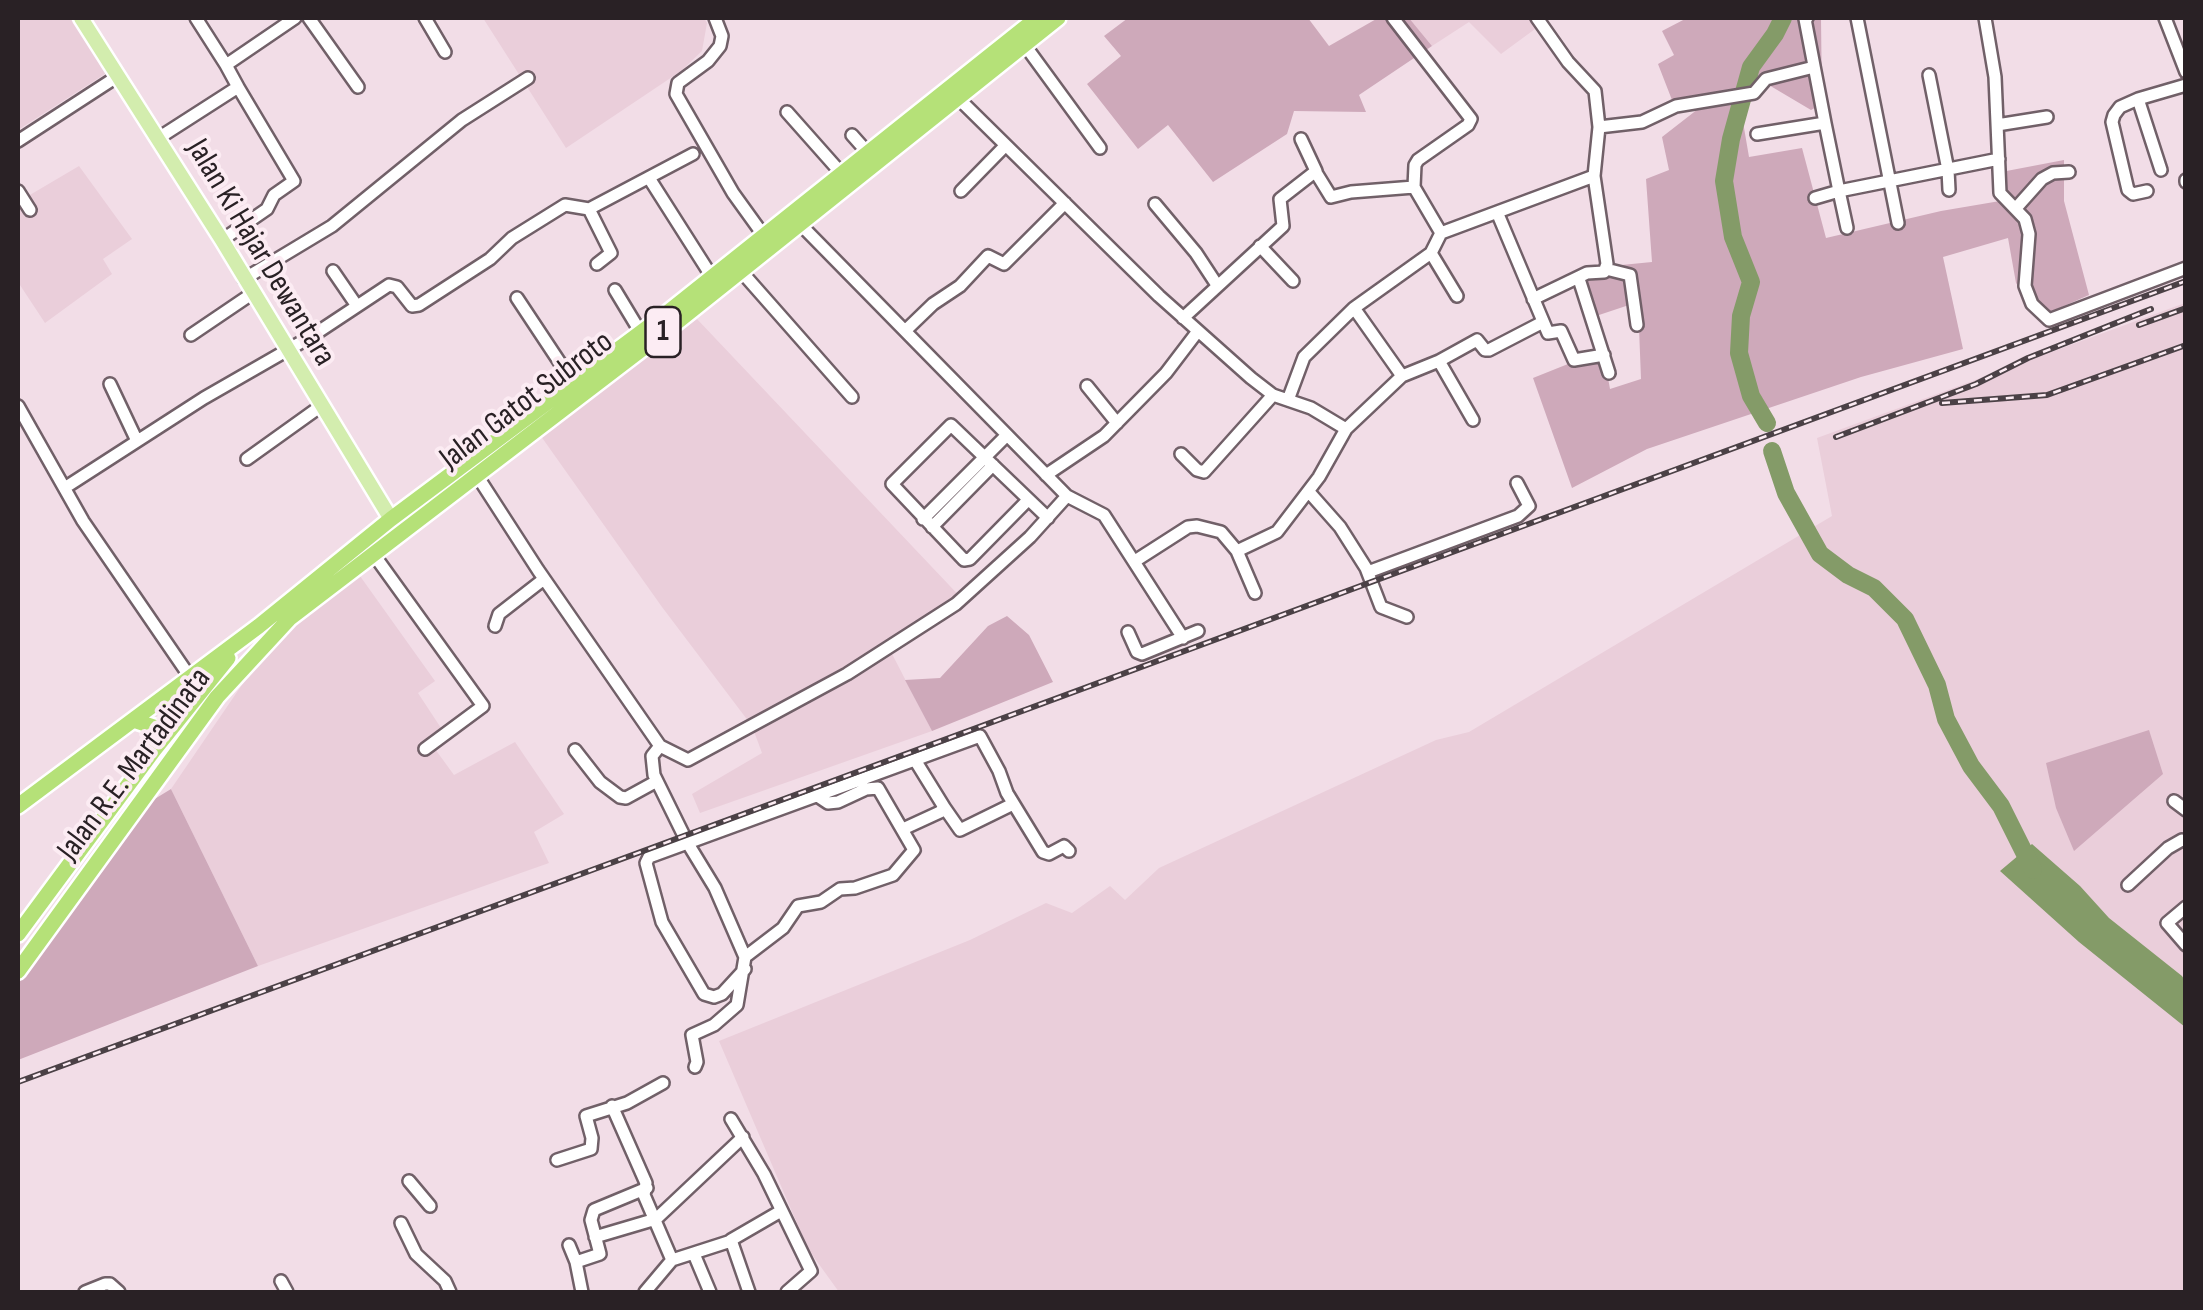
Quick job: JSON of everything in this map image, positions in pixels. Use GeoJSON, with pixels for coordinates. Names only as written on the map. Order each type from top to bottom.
{"type":"FeatureCollection","features":[{"type":"Feature","properties":{"kind":"highway","name":"Jalan Gatot Subroto"},"geometry":{"type":"LineString","coordinates":[[259,626],[391,518],[641,333],[1037,18]]}},
{"type":"Feature","properties":{"kind":"highway","name":"Jalan Gatot Subroto"},"geometry":{"type":"LineString","coordinates":[[265,643],[372,552],[740,270],[1058,18]]}},
{"type":"Feature","properties":{"kind":"highway","name":"1"},"geometry":{"type":"LineString","coordinates":[[18,806],[259,626]]}},
{"type":"Feature","properties":{"kind":"highway","name":"Jalan R.E. Martadinata"},"geometry":{"type":"LineString","coordinates":[[18,934],[154,750],[205,685],[259,626]]}},
{"type":"Feature","properties":{"kind":"highway","name":"Jalan R.E. Martadinata"},"geometry":{"type":"LineString","coordinates":[[18,971],[207,709],[265,643]]}},
{"type":"Feature","properties":{"kind":"highway"},"geometry":{"type":"LineString","coordinates":[[133,720],[154,727],[154,750]]}},
{"type":"Feature","properties":{"kind":"main road","name":"Jalan Ki Hajar Dewantara"},"geometry":{"type":"LineString","coordinates":[[81,18],[391,518]]}},
{"type":"Feature","properties":{"kind":"street"},"geometry":{"type":"LineString","coordinates":[[196,18],[294,181],[274,195],[267,209],[222,240]]}},
{"type":"Feature","properties":{"kind":"street"},"geometry":{"type":"LineString","coordinates":[[226,64],[295,18]]}},
{"type":"Feature","properties":{"kind":"street"},"geometry":{"type":"LineString","coordinates":[[310,18],[358,87]]}},
{"type":"Feature","properties":{"kind":"street"},"geometry":{"type":"LineString","coordinates":[[425,18],[445,52]]}},
{"type":"Feature","properties":{"kind":"street"},"geometry":{"type":"LineString","coordinates":[[715,18],[722,36],[720,46],[708,61],[678,84],[676,94],[732,192],[764,236]]}},
{"type":"Feature","properties":{"kind":"street"},"geometry":{"type":"LineString","coordinates":[[1392,18],[1470,119],[1468,125],[1418,160],[1414,186],[1441,234]]}},
{"type":"Feature","properties":{"kind":"street"},"geometry":{"type":"LineString","coordinates":[[1537,18],[1568,62],[1595,91],[1600,127],[1594,176],[1606,269]]}},
{"type":"Feature","properties":{"kind":"street"},"geometry":{"type":"LineString","coordinates":[[1807,18],[1804,20],[1847,228]]}},
{"type":"Feature","properties":{"kind":"street"},"geometry":{"type":"LineString","coordinates":[[1857,18],[1898,223]]}},
{"type":"Feature","properties":{"kind":"street"},"geometry":{"type":"LineString","coordinates":[[1985,18],[1995,78],[2000,194],[2026,219],[2029,234],[2025,286],[2032,304],[2048,320],[2186,268]]}},
{"type":"Feature","properties":{"kind":"street"},"geometry":{"type":"LineString","coordinates":[[2164,18],[2186,72]]}},
{"type":"Feature","properties":{"kind":"street"},"geometry":{"type":"LineString","coordinates":[[1024,44],[1100,148]]}},
{"type":"Feature","properties":{"kind":"street"},"geometry":{"type":"LineString","coordinates":[[1600,127],[1642,122],[1676,106],[1754,94],[1766,79],[1814,67]]}},
{"type":"Feature","properties":{"kind":"street"},"geometry":{"type":"LineString","coordinates":[[1929,75],[1949,190]]}},
{"type":"Feature","properties":{"kind":"street"},"geometry":{"type":"LineString","coordinates":[[18,140],[118,76]]}},
{"type":"Feature","properties":{"kind":"street"},"geometry":{"type":"LineString","coordinates":[[191,335],[462,120],[528,78]]}},
{"type":"Feature","properties":{"kind":"street"},"geometry":{"type":"LineString","coordinates":[[2147,190],[2133,194],[2128,190],[2112,122],[2118,109],[2138,99],[2186,86]]}},
{"type":"Feature","properties":{"kind":"street"},"geometry":{"type":"LineString","coordinates":[[157,139],[238,87]]}},
{"type":"Feature","properties":{"kind":"street"},"geometry":{"type":"LineString","coordinates":[[958,98],[1183,318],[1273,395],[1311,408],[1346,429]]}},
{"type":"Feature","properties":{"kind":"street"},"geometry":{"type":"LineString","coordinates":[[2138,99],[2161,170]]}},
{"type":"Feature","properties":{"kind":"street"},"geometry":{"type":"LineString","coordinates":[[787,112],[842,174]]}},
{"type":"Feature","properties":{"kind":"street"},"geometry":{"type":"LineString","coordinates":[[1998,125],[2047,117]]}},
{"type":"Feature","properties":{"kind":"street"},"geometry":{"type":"LineString","coordinates":[[1756,134],[1825,123]]}},
{"type":"Feature","properties":{"kind":"street"},"geometry":{"type":"LineString","coordinates":[[852,135],[868,153]]}},
{"type":"Feature","properties":{"kind":"street"},"geometry":{"type":"LineString","coordinates":[[1301,140],[1331,198],[1351,192],[1414,186]]}},
{"type":"Feature","properties":{"kind":"street"},"geometry":{"type":"LineString","coordinates":[[962,191],[1005,146]]}},
{"type":"Feature","properties":{"kind":"street"},"geometry":{"type":"LineString","coordinates":[[66,487],[392,284],[412,306],[419,305],[565,205],[589,209],[693,154]]}},
{"type":"Feature","properties":{"kind":"street"},"geometry":{"type":"LineString","coordinates":[[1816,198],[1999,159]]}},
{"type":"Feature","properties":{"kind":"street"},"geometry":{"type":"LineString","coordinates":[[1183,318],[1283,226],[1280,199],[1315,171]]}},
{"type":"Feature","properties":{"kind":"street"},"geometry":{"type":"LineString","coordinates":[[2016,208],[2042,179],[2053,173],[2070,172]]}},
{"type":"Feature","properties":{"kind":"street"},"geometry":{"type":"LineString","coordinates":[[1288,400],[1304,357],[1354,308],[1431,253],[1441,234],[1594,176]]}},
{"type":"Feature","properties":{"kind":"street"},"geometry":{"type":"LineString","coordinates":[[649,178],[712,277]]}},
{"type":"Feature","properties":{"kind":"street"},"geometry":{"type":"LineString","coordinates":[[18,191],[30,210]]}},
{"type":"Feature","properties":{"kind":"street"},"geometry":{"type":"LineString","coordinates":[[905,331],[933,304],[960,286],[988,256],[1004,264],[1065,202]]}},
{"type":"Feature","properties":{"kind":"street"},"geometry":{"type":"LineString","coordinates":[[1155,204],[1196,252],[1217,285]]}},
{"type":"Feature","properties":{"kind":"street"},"geometry":{"type":"LineString","coordinates":[[589,209],[611,253],[598,264]]}},
{"type":"Feature","properties":{"kind":"street"},"geometry":{"type":"LineString","coordinates":[[1497,212],[1548,333],[1561,331],[1574,360],[1604,355]]}},
{"type":"Feature","properties":{"kind":"street"},"geometry":{"type":"LineString","coordinates":[[799,223],[1068,496],[1104,515],[1183,638]]}},
{"type":"Feature","properties":{"kind":"street"},"geometry":{"type":"LineString","coordinates":[[1260,246],[1293,281]]}},
{"type":"Feature","properties":{"kind":"street"},"geometry":{"type":"LineString","coordinates":[[1431,253],[1458,296]]}},
{"type":"Feature","properties":{"kind":"street"},"geometry":{"type":"LineString","coordinates":[[1534,299],[1606,269],[1630,274],[1637,325]]}},
{"type":"Feature","properties":{"kind":"street"},"geometry":{"type":"LineString","coordinates":[[333,270],[358,306]]}},
{"type":"Feature","properties":{"kind":"street"},"geometry":{"type":"LineString","coordinates":[[740,270],[852,397]]}},
{"type":"Feature","properties":{"kind":"street"},"geometry":{"type":"LineString","coordinates":[[1579,278],[1608,373]]}},
{"type":"Feature","properties":{"kind":"street"},"geometry":{"type":"LineString","coordinates":[[615,290],[641,333]]}},
{"type":"Feature","properties":{"kind":"street"},"geometry":{"type":"LineString","coordinates":[[516,298],[574,384]]}},
{"type":"Feature","properties":{"kind":"street"},"geometry":{"type":"LineString","coordinates":[[1354,308],[1402,376]]}},
{"type":"Feature","properties":{"kind":"street"},"geometry":{"type":"LineString","coordinates":[[1237,551],[1273,536],[1309,492],[1346,429],[1402,376],[1477,340],[1489,350],[1544,322]]}},
{"type":"Feature","properties":{"kind":"street"},"geometry":{"type":"LineString","coordinates":[[1046,474],[1117,423],[1166,373],[1198,331]]}},
{"type":"Feature","properties":{"kind":"street"},"geometry":{"type":"LineString","coordinates":[[1439,361],[1473,420]]}},
{"type":"Feature","properties":{"kind":"street"},"geometry":{"type":"LineString","coordinates":[[110,384],[137,441]]}},
{"type":"Feature","properties":{"kind":"street"},"geometry":{"type":"LineString","coordinates":[[1087,386],[1117,423]]}},
{"type":"Feature","properties":{"kind":"street"},"geometry":{"type":"LineString","coordinates":[[1181,454],[1204,472],[1273,395]]}},
{"type":"Feature","properties":{"kind":"street"},"geometry":{"type":"LineString","coordinates":[[18,406],[91,534],[190,677]]}},
{"type":"Feature","properties":{"kind":"street"},"geometry":{"type":"LineString","coordinates":[[247,459],[321,406]]}},
{"type":"Feature","properties":{"kind":"street"},"geometry":{"type":"LineString","coordinates":[[1028,500],[967,560],[892,484],[951,425],[1048,518]]}},
{"type":"Feature","properties":{"kind":"street"},"geometry":{"type":"LineString","coordinates":[[927,523],[989,461],[1006,436]]}},
{"type":"Feature","properties":{"kind":"street"},"geometry":{"type":"LineString","coordinates":[[476,474],[660,746],[692,760],[847,674],[965,598],[1068,496]]}},
{"type":"Feature","properties":{"kind":"street"},"geometry":{"type":"LineString","coordinates":[[1368,572],[1518,516],[1529,506],[1516,483]]}},
{"type":"Feature","properties":{"kind":"street"},"geometry":{"type":"LineString","coordinates":[[1309,492],[1340,528],[1368,572],[1382,607],[1408,617]]}},
{"type":"Feature","properties":{"kind":"street"},"geometry":{"type":"LineString","coordinates":[[1136,561],[1193,526],[1224,533],[1237,551],[1255,594]]}},
{"type":"Feature","properties":{"kind":"street"},"geometry":{"type":"LineString","coordinates":[[372,552],[483,706],[425,749]]}},
{"type":"Feature","properties":{"kind":"street"},"geometry":{"type":"LineString","coordinates":[[495,626],[500,614],[544,579]]}},
{"type":"Feature","properties":{"kind":"street"},"geometry":{"type":"LineString","coordinates":[[1128,632],[1137,652],[1142,654],[1198,631]]}},
{"type":"Feature","properties":{"kind":"street"},"geometry":{"type":"LineString","coordinates":[[816,794],[828,803],[878,788],[914,850],[898,872],[878,882],[840,889],[821,902],[800,905],[783,928],[745,963],[722,994],[708,996],[697,984],[662,922],[647,860],[687,842],[816,794],[980,736],[1000,770],[1013,804],[1045,854],[1064,846],[1069,851]]}},
{"type":"Feature","properties":{"kind":"street"},"geometry":{"type":"LineString","coordinates":[[660,746],[652,756],[657,781],[715,888],[745,963],[737,1005],[714,1025],[692,1035],[698,1062],[694,1066]]}},
{"type":"Feature","properties":{"kind":"street"},"geometry":{"type":"LineString","coordinates":[[576,750],[600,782],[620,797],[626,798],[657,781]]}},
{"type":"Feature","properties":{"kind":"street"},"geometry":{"type":"LineString","coordinates":[[915,760],[960,830],[1013,804]]}},
{"type":"Feature","properties":{"kind":"street"},"geometry":{"type":"LineString","coordinates":[[2174,800],[2186,810]]}},
{"type":"Feature","properties":{"kind":"street"},"geometry":{"type":"LineString","coordinates":[[903,829],[944,808]]}},
{"type":"Feature","properties":{"kind":"street"},"geometry":{"type":"LineString","coordinates":[[2128,885],[2168,848],[2186,841]]}},
{"type":"Feature","properties":{"kind":"street"},"geometry":{"type":"LineString","coordinates":[[2186,907],[2167,923],[2186,945]]}},
{"type":"Feature","properties":{"kind":"street"},"geometry":{"type":"LineString","coordinates":[[557,1160],[591,1149],[592,1138],[585,1117],[632,1101],[663,1083]]}},
{"type":"Feature","properties":{"kind":"street"},"geometry":{"type":"LineString","coordinates":[[612,1106],[672,1260]]}},
{"type":"Feature","properties":{"kind":"street"},"geometry":{"type":"LineString","coordinates":[[731,1118],[811,1271],[787,1292]]}},
{"type":"Feature","properties":{"kind":"street"},"geometry":{"type":"LineString","coordinates":[[595,1237],[656,1219],[742,1137]]}},
{"type":"Feature","properties":{"kind":"street"},"geometry":{"type":"LineString","coordinates":[[408,1181],[430,1206]]}},
{"type":"Feature","properties":{"kind":"street"},"geometry":{"type":"LineString","coordinates":[[576,1262],[600,1254],[591,1220],[595,1208],[647,1188]]}},
{"type":"Feature","properties":{"kind":"street"},"geometry":{"type":"LineString","coordinates":[[645,1292],[672,1260],[731,1241],[781,1211]]}},
{"type":"Feature","properties":{"kind":"street"},"geometry":{"type":"LineString","coordinates":[[401,1223],[416,1254],[445,1281],[450,1292]]}},
{"type":"Feature","properties":{"kind":"street"},"geometry":{"type":"LineString","coordinates":[[731,1241],[749,1292]]}},
{"type":"Feature","properties":{"kind":"street"},"geometry":{"type":"LineString","coordinates":[[569,1245],[582,1292]]}},
{"type":"Feature","properties":{"kind":"street"},"geometry":{"type":"LineString","coordinates":[[694,1254],[710,1292]]}},
{"type":"Feature","properties":{"kind":"street"},"geometry":{"type":"LineString","coordinates":[[85,1292],[105,1284],[119,1292]]}},
{"type":"Feature","properties":{"kind":"shaded area"},"geometry":{"type":"Polygon","coordinates":[[[18,18],[72,18],[108,72],[18,130],[18,18]]]}},
{"type":"Feature","properties":{"kind":"shaded area"},"geometry":{"type":"Polygon","coordinates":[[[483,18],[704,18],[707,23],[702,51],[681,71],[566,148],[483,18]]]}},
{"type":"Feature","properties":{"kind":"shaded area"},"geometry":{"type":"Polygon","coordinates":[[[1128,18],[1308,18],[1329,46],[1378,18],[1409,18],[1432,46],[1359,95],[1366,112],[1294,111],[1287,134],[1213,182],[1168,125],[1138,149],[1087,84],[1121,56],[1104,36],[1128,18]]]}},
{"type":"Feature","properties":{"kind":"shaded area"},"geometry":{"type":"Polygon","coordinates":[[[1409,18],[1550,18],[1501,54],[1469,22],[1432,46],[1409,18]]]}},
{"type":"Feature","properties":{"kind":"shaded area"},"geometry":{"type":"Polygon","coordinates":[[[1687,18],[1821,18],[1822,104],[1811,110],[1757,78],[1737,87],[1749,157],[1802,148],[1826,238],[2000,201],[1996,173],[2064,160],[2064,201],[2089,295],[2039,317],[2016,283],[2008,238],[1943,257],[1963,349],[1861,377],[1647,449],[1572,488],[1533,378],[1603,350],[1610,389],[1641,379],[1638,302],[1596,316],[1581,269],[1652,262],[1646,179],[1669,170],[1662,137],[1698,109],[1695,96],[1672,100],[1658,64],[1674,55],[1662,31],[1687,18]]]}},
{"type":"Feature","properties":{"kind":"shaded area"},"geometry":{"type":"Polygon","coordinates":[[[79,166],[132,239],[103,259],[112,274],[45,323],[18,282],[18,202],[79,166]]]}},
{"type":"Feature","properties":{"kind":"shaded area"},"geometry":{"type":"Polygon","coordinates":[[[2185,303],[2185,1292],[839,1292],[808,1249],[719,1041],[970,940],[1046,903],[1072,913],[1110,886],[1125,900],[1159,868],[1436,740],[1469,732],[1832,516],[1817,438],[2185,303]]]}},
{"type":"Feature","properties":{"kind":"shaded area"},"geometry":{"type":"Polygon","coordinates":[[[697,319],[967,604],[891,652],[932,731],[700,813],[692,794],[762,753],[752,726],[538,432],[697,319]]]}},
{"type":"Feature","properties":{"kind":"shaded area"},"geometry":{"type":"Polygon","coordinates":[[[355,569],[435,681],[418,693],[441,728],[427,738],[454,775],[515,742],[564,814],[534,832],[549,863],[258,966],[171,789],[250,673],[289,625],[355,569]]]}},
{"type":"Feature","properties":{"kind":"shaded area"},"geometry":{"type":"Polygon","coordinates":[[[1007,616],[1029,635],[1053,682],[932,731],[905,680],[940,678],[988,626],[1007,616]]]}},
{"type":"Feature","properties":{"kind":"shaded area"},"geometry":{"type":"Polygon","coordinates":[[[2149,730],[2163,774],[2074,851],[2056,808],[2046,763],[2149,730]]]}},
{"type":"Feature","properties":{"kind":"shaded area"},"geometry":{"type":"Polygon","coordinates":[[[171,789],[258,966],[18,1060],[18,984],[153,800],[171,789]]]}},
{"type":"Feature","properties":{"kind":"shaded area"},"geometry":{"type":"Polygon","coordinates":[[[2032,844],[2109,918],[2182,976],[2185,1027],[2079,942],[2000,871],[2032,844]]]}},
{"type":"Feature","properties":{"kind":"waterway"},"geometry":{"type":"LineString","coordinates":[[1767,423],[1751,396],[1739,353],[1741,316],[1751,282],[1733,237],[1724,181],[1751,67],[1783,18]]}},
{"type":"Feature","properties":{"kind":"waterway"},"geometry":{"type":"LineString","coordinates":[[1772,451],[1786,493],[1820,554],[1874,588],[1905,619],[1937,685],[1946,719],[1971,766],[2001,806],[2033,870]]}},
{"type":"Feature","properties":{"kind":"railway"},"geometry":{"type":"LineString","coordinates":[[18,1082],[2186,281]]}},
{"type":"Feature","properties":{"kind":"railway"},"geometry":{"type":"LineString","coordinates":[[2139,325],[2186,308]]}},
{"type":"Feature","properties":{"kind":"railway"},"geometry":{"type":"LineString","coordinates":[[1836,437],[1976,384],[2028,358],[2151,309]]}},
{"type":"Feature","properties":{"kind":"railway"},"geometry":{"type":"LineString","coordinates":[[1942,403],[2047,395],[2186,345]]}}]}
